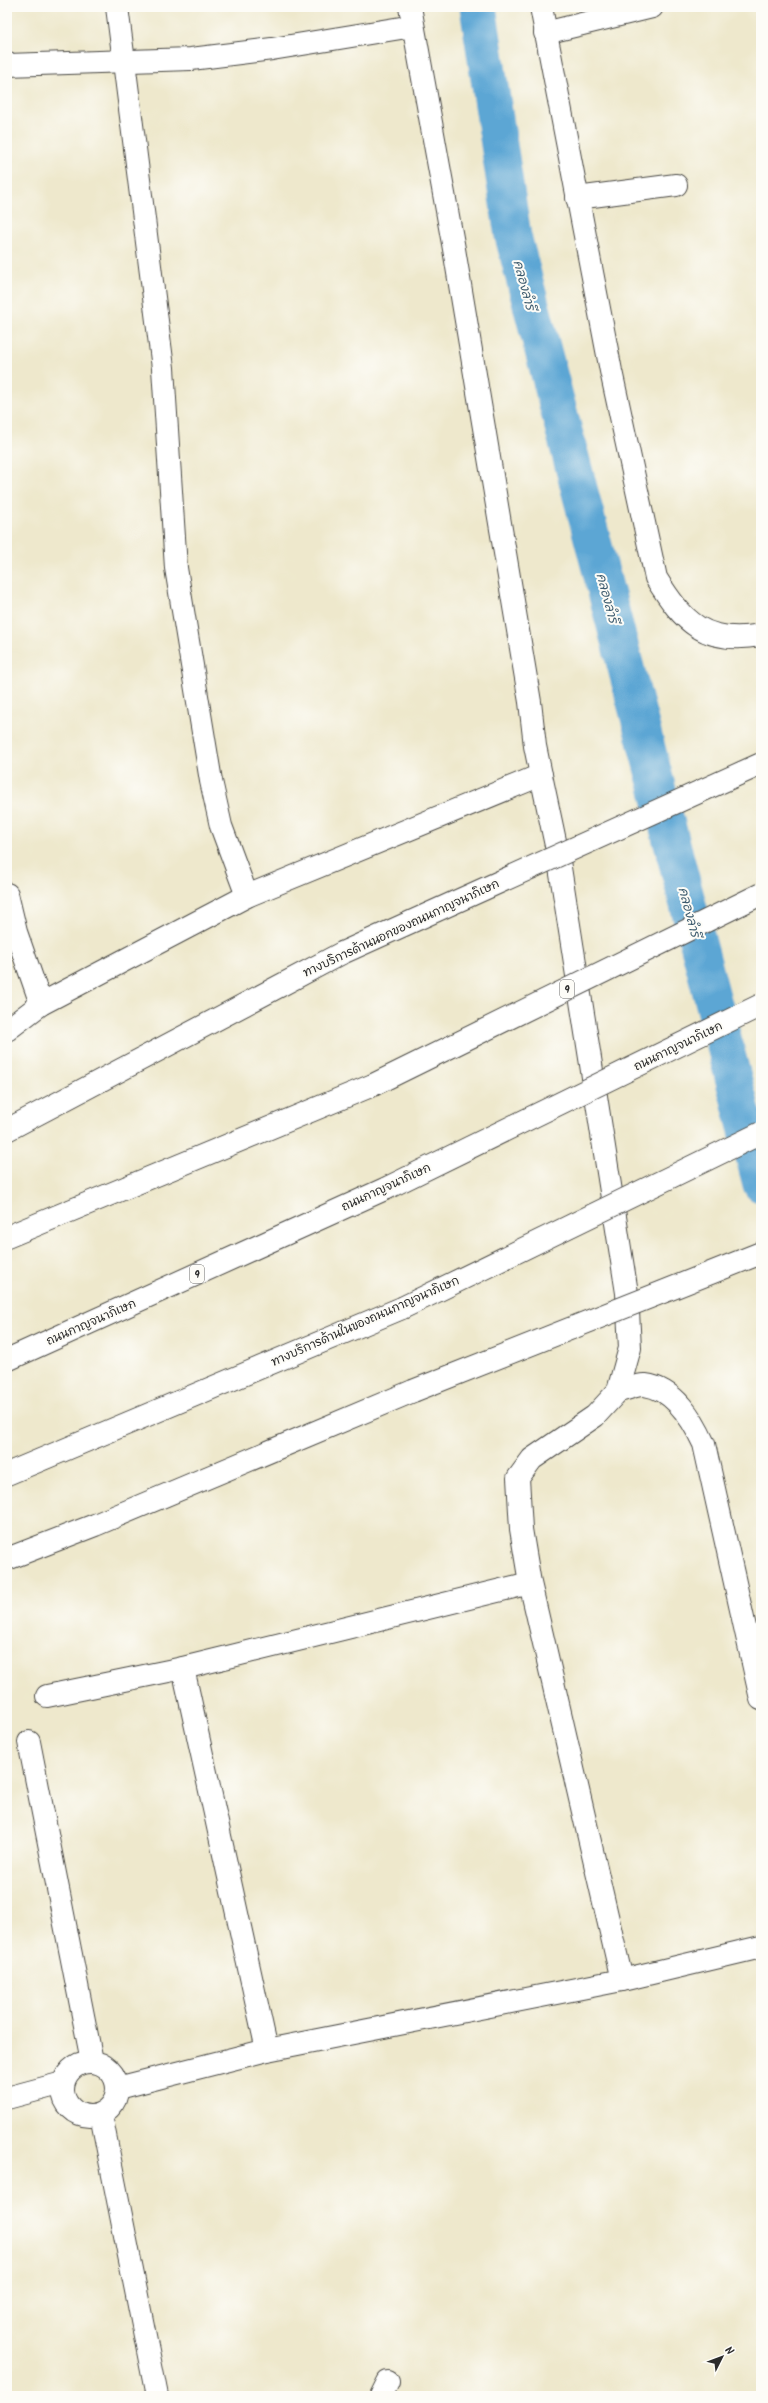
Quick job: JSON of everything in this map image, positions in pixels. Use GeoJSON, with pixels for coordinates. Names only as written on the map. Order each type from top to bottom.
{"type":"FeatureCollection","features":[{"type":"Feature","properties":{"kind":"main road"},"geometry":{"type":"LineString","coordinates":[[117,7],[163,368],[176,568],[217,811],[221,826],[247,896]]}},
{"type":"Feature","properties":{"kind":"main road"},"geometry":{"type":"LineString","coordinates":[[541,7],[610,371],[656,578],[674,606],[695,626],[722,638],[761,635]]}},
{"type":"Feature","properties":{"kind":"main road"},"geometry":{"type":"LineString","coordinates":[[546,33],[652,7]]}},
{"type":"Feature","properties":{"kind":"main road"},"geometry":{"type":"LineString","coordinates":[[7,65],[191,58],[272,50],[412,17],[454,249],[530,702],[535,746],[558,855],[627,1293],[630,1348],[618,1392],[595,1416],[532,1459],[518,1478],[521,1529],[530,1583],[622,1980]]}},
{"type":"Feature","properties":{"kind":"main road"},"geometry":{"type":"LineString","coordinates":[[577,198],[676,185]]}},
{"type":"Feature","properties":{"kind":"main road","name":"ทางบริการด้านนอกของถนนกาญจนาภิเษก"},"geometry":{"type":"LineString","coordinates":[[7,1130],[342,953],[761,764]]}},
{"type":"Feature","properties":{"kind":"main road"},"geometry":{"type":"LineString","coordinates":[[7,1030],[41,1004],[247,896],[541,775]]}},
{"type":"Feature","properties":{"kind":"main road"},"geometry":{"type":"LineString","coordinates":[[7,894],[16,932],[41,1004]]}},
{"type":"Feature","properties":{"kind":"main road","name":"9"},"geometry":{"type":"LineString","coordinates":[[7,1237],[374,1085],[761,894]]}},
{"type":"Feature","properties":{"kind":"main road","name":"ถนนกาญจนาภิเษก"},"geometry":{"type":"LineString","coordinates":[[7,1360],[387,1188],[761,1005]]}},
{"type":"Feature","properties":{"kind":"main road","name":"ทางบริการด้านในของถนนกาญจนาภิเษก"},"geometry":{"type":"LineString","coordinates":[[7,1474],[402,1308],[761,1133]]}},
{"type":"Feature","properties":{"kind":"main road"},"geometry":{"type":"LineString","coordinates":[[7,1559],[102,1522],[413,1391],[761,1253]]}},
{"type":"Feature","properties":{"kind":"main road"},"geometry":{"type":"LineString","coordinates":[[618,1392],[644,1385],[667,1393],[693,1420],[704,1444],[761,1699]]}},
{"type":"Feature","properties":{"kind":"main road"},"geometry":{"type":"LineString","coordinates":[[47,1696],[183,1668],[530,1583]]}},
{"type":"Feature","properties":{"kind":"main road"},"geometry":{"type":"LineString","coordinates":[[183,1668],[268,2050]]}},
{"type":"Feature","properties":{"kind":"main road"},"geometry":{"type":"LineString","coordinates":[[29,1742],[92,2061]]}},
{"type":"Feature","properties":{"kind":"main road"},"geometry":{"type":"LineString","coordinates":[[118,2088],[268,2050],[622,1980],[761,1947]]}},
{"type":"Feature","properties":{"kind":"main road"},"geometry":{"type":"LineString","coordinates":[[7,2098],[63,2083],[74,2067],[82,2063],[92,2061],[102,2064],[110,2070],[116,2078],[118,2088],[116,2099],[110,2108],[101,2115],[90,2117],[75,2112],[65,2099],[63,2083]]}},
{"type":"Feature","properties":{"kind":"main road"},"geometry":{"type":"LineString","coordinates":[[101,2115],[157,2396]]}},
{"type":"Feature","properties":{"kind":"waterway","name":"คลองลำรี"},"geometry":{"type":"LineString","coordinates":[[478,7],[513,236],[761,1184]]}}]}
